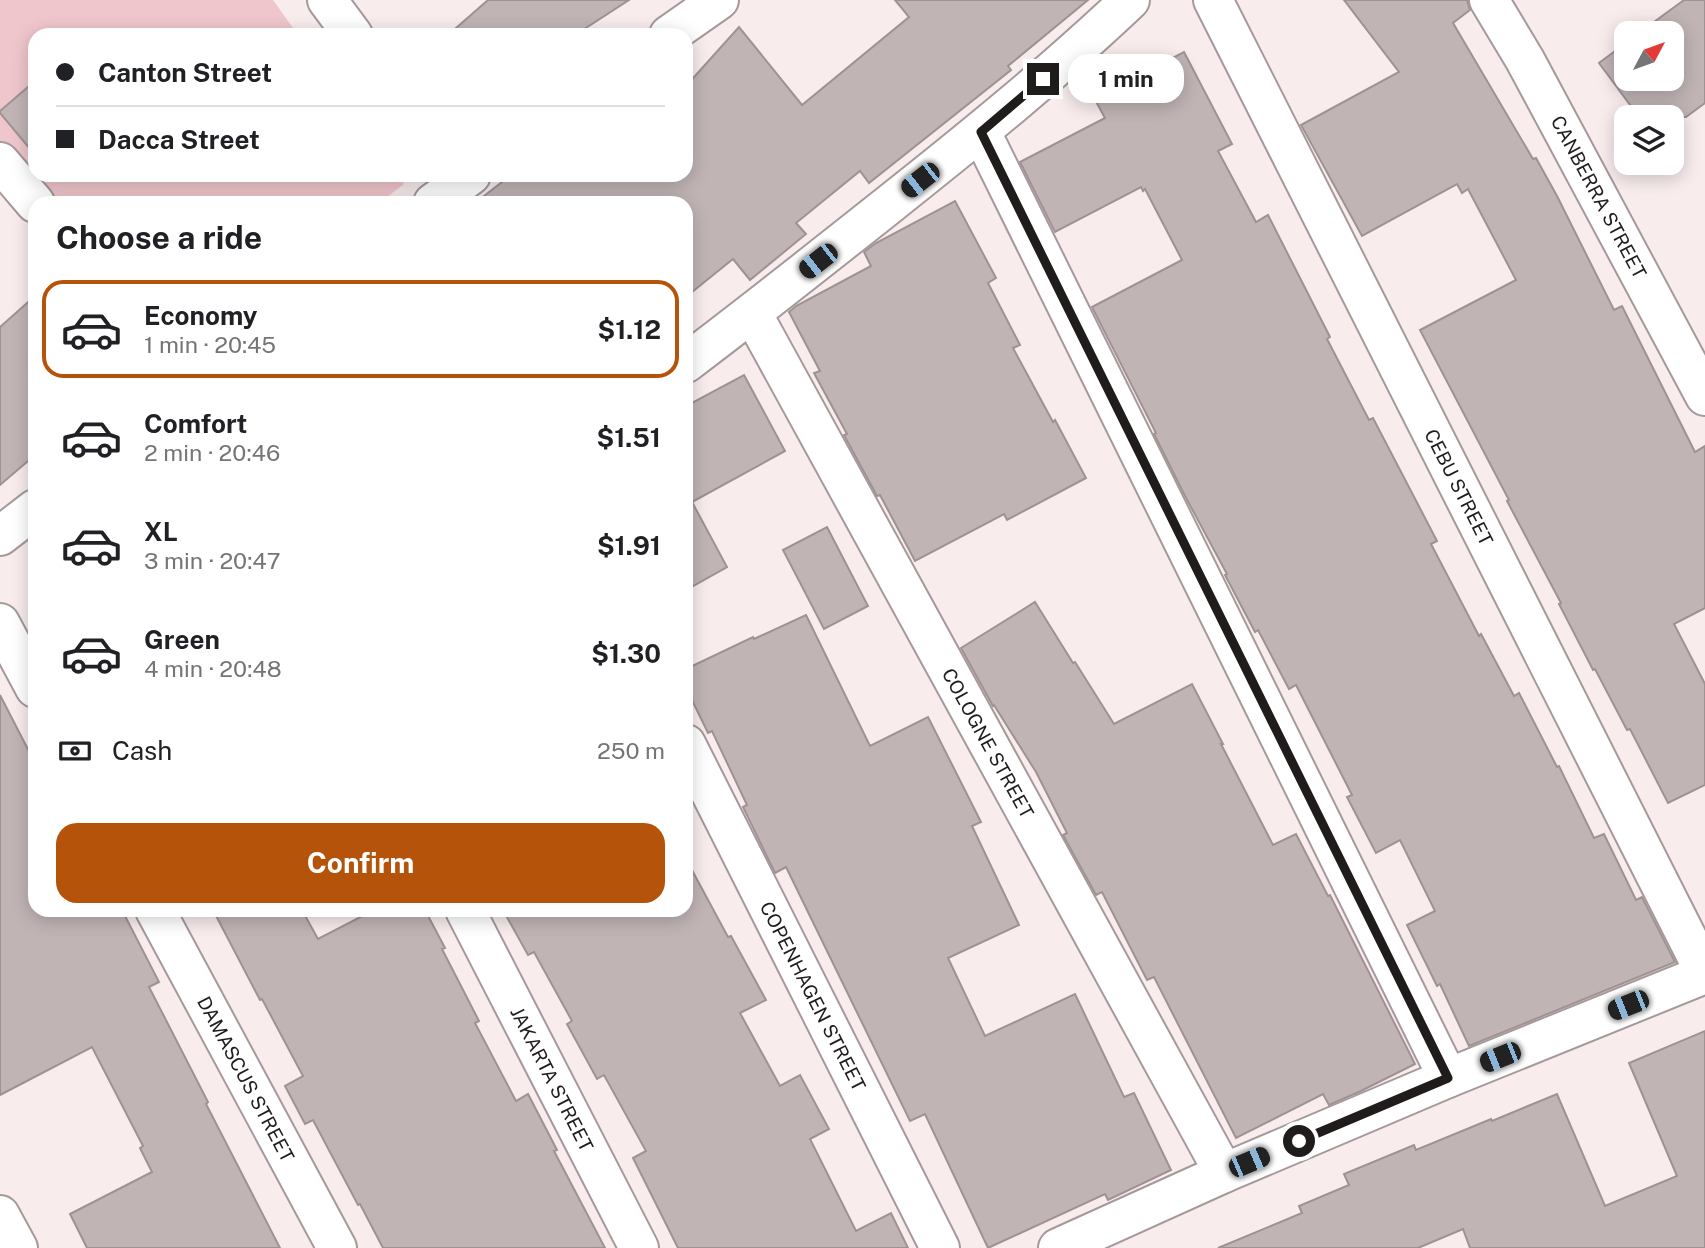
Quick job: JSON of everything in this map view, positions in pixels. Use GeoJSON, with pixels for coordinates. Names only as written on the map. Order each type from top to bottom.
{"type":"FeatureCollection","features":[{"type":"Feature","properties":{"kind":"street"},"geometry":{"type":"LineString","coordinates":[[327,0],[349,28]]}},
{"type":"Feature","properties":{"kind":"street"},"geometry":{"type":"LineString","coordinates":[[679,28],[719,0]]}},
{"type":"Feature","properties":{"kind":"street"},"geometry":{"type":"LineString","coordinates":[[693,358],[981,132],[1084,44],[1129,0]]}},
{"type":"Feature","properties":{"kind":"street","name":"CEBU STREET"},"geometry":{"type":"LineString","coordinates":[[1213,0],[1705,974]]}},
{"type":"Feature","properties":{"kind":"street","name":"CANBERRA STREET"},"geometry":{"type":"LineString","coordinates":[[1489,0],[1525,60],[1705,396]]}},
{"type":"Feature","properties":{"kind":"street"},"geometry":{"type":"LineString","coordinates":[[981,132],[1448,1078]]}},
{"type":"Feature","properties":{"kind":"street"},"geometry":{"type":"LineString","coordinates":[[0,162],[29,196]]}},
{"type":"Feature","properties":{"kind":"street","name":"COLOGNE STREET"},"geometry":{"type":"LineString","coordinates":[[752,313],[1224,1173]]}},
{"type":"Feature","properties":{"kind":"street"},"geometry":{"type":"LineString","coordinates":[[0,536],[28,514]]}},
{"type":"Feature","properties":{"kind":"street"},"geometry":{"type":"LineString","coordinates":[[0,623],[28,675]]}},
{"type":"Feature","properties":{"kind":"street","name":"COPENHAGEN STREET"},"geometry":{"type":"LineString","coordinates":[[693,758],[940,1248]]}},
{"type":"Feature","properties":{"kind":"street","name":"DAMASCUS STREET"},"geometry":{"type":"LineString","coordinates":[[159,917],[337,1248]]}},
{"type":"Feature","properties":{"kind":"street","name":"JAKARTA STREET"},"geometry":{"type":"LineString","coordinates":[[469,917],[639,1248]]}},
{"type":"Feature","properties":{"kind":"street"},"geometry":{"type":"LineString","coordinates":[[1058,1248],[1224,1173],[1448,1078],[1705,974]]}},
{"type":"Feature","properties":{"kind":"street"},"geometry":{"type":"LineString","coordinates":[[0,1215],[18,1248]]}},
{"type":"Feature","properties":{"kind":"shaded area"},"geometry":{"type":"Polygon","coordinates":[[[0,0],[273,0],[293,28],[28,28],[28,182],[404,184],[388,196],[30,196],[0,162],[0,0]]]}},
{"type":"Feature","properties":{"kind":"building"},"geometry":{"type":"Polygon","coordinates":[[[488,0],[629,0],[586,28],[456,28],[488,0]]]}},
{"type":"Feature","properties":{"kind":"building"},"geometry":{"type":"Polygon","coordinates":[[[895,0],[1088,0],[1008,66],[1011,70],[869,183],[860,171],[796,223],[806,234],[750,280],[733,259],[693,291],[693,196],[484,196],[502,182],[693,182],[693,78],[739,27],[802,105],[909,17],[895,0]]]}},
{"type":"Feature","properties":{"kind":"building"},"geometry":{"type":"Polygon","coordinates":[[[1344,0],[1467,0],[1470,10],[1453,23],[1533,159],[1536,158],[1614,310],[1622,306],[1695,452],[1705,446],[1705,608],[1674,624],[1705,684],[1705,785],[1668,803],[1630,729],[1627,730],[1595,669],[1593,670],[1507,501],[1509,500],[1420,330],[1516,280],[1468,189],[1462,193],[1457,184],[1362,236],[1301,125],[1399,72],[1344,0]]]}},
{"type":"Feature","properties":{"kind":"building"},"geometry":{"type":"Polygon","coordinates":[[[1684,0],[1705,0],[1705,103],[1686,117],[1684,105],[1630,105],[1620,91],[1684,91],[1684,21],[1655,21],[1684,0]]]}},
{"type":"Feature","properties":{"kind":"building"},"geometry":{"type":"Polygon","coordinates":[[[1184,52],[1232,144],[1218,151],[1256,222],[1268,215],[1330,337],[1327,339],[1369,420],[1373,418],[1437,541],[1431,544],[1479,636],[1481,634],[1514,696],[1519,693],[1594,838],[1604,834],[1636,900],[1642,897],[1675,962],[1469,1046],[1440,984],[1437,986],[1407,925],[1435,911],[1400,840],[1376,853],[1347,797],[1352,795],[1296,685],[1289,689],[1258,630],[1255,632],[1092,307],[1182,260],[1145,189],[1143,191],[1141,187],[1055,232],[1020,162],[1105,118],[1094,98],[1184,52]]]}},
{"type":"Feature","properties":{"kind":"building"},"geometry":{"type":"Polygon","coordinates":[[[1614,52],[1614,83],[1599,63],[1614,52]]]}},
{"type":"Feature","properties":{"kind":"building"},"geometry":{"type":"Polygon","coordinates":[[[28,87],[28,147],[0,113],[28,87]]]}},
{"type":"Feature","properties":{"kind":"building"},"geometry":{"type":"Polygon","coordinates":[[[955,201],[996,278],[988,283],[1020,345],[1013,348],[1086,478],[1007,520],[1004,514],[915,561],[844,435],[847,434],[814,373],[820,371],[789,312],[871,266],[864,252],[876,243],[955,201]]]}},
{"type":"Feature","properties":{"kind":"building"},"geometry":{"type":"Polygon","coordinates":[[[28,302],[28,461],[0,485],[0,327],[28,302]]]}},
{"type":"Feature","properties":{"kind":"building"},"geometry":{"type":"Polygon","coordinates":[[[744,375],[785,451],[693,501],[693,402],[744,375]]]}},
{"type":"Feature","properties":{"kind":"building"},"geometry":{"type":"Polygon","coordinates":[[[693,504],[727,567],[693,586],[693,504]]]}},
{"type":"Feature","properties":{"kind":"building"},"geometry":{"type":"Polygon","coordinates":[[[827,527],[868,606],[824,629],[783,550],[827,527]]]}},
{"type":"Feature","properties":{"kind":"building"},"geometry":{"type":"Polygon","coordinates":[[[1035,602],[1114,724],[1192,684],[1273,845],[1296,834],[1328,896],[1330,895],[1415,1064],[1329,1105],[1323,1094],[1236,1138],[1154,977],[1147,980],[1102,892],[1096,895],[1063,835],[1067,833],[1036,772],[993,706],[961,648],[1035,602]]]}},
{"type":"Feature","properties":{"kind":"building"},"geometry":{"type":"Polygon","coordinates":[[[806,615],[870,746],[928,717],[981,822],[972,826],[1019,925],[948,958],[985,1036],[1075,994],[1124,1097],[1134,1093],[1171,1170],[1108,1200],[1105,1194],[988,1248],[925,1114],[910,1121],[786,867],[775,873],[743,807],[747,805],[712,731],[708,733],[693,702],[693,666],[753,637],[754,639],[806,615]]]}},
{"type":"Feature","properties":{"kind":"building"},"geometry":{"type":"Polygon","coordinates":[[[0,695],[28,749],[28,917],[126,917],[159,982],[149,987],[280,1248],[87,1248],[70,1214],[152,1172],[140,1148],[143,1146],[92,1047],[0,1095],[0,695]]]}},
{"type":"Feature","properties":{"kind":"building"},"geometry":{"type":"Polygon","coordinates":[[[693,872],[766,1000],[740,1013],[780,1086],[800,1075],[829,1129],[810,1139],[856,1231],[891,1213],[908,1248],[678,1248],[633,1158],[646,1151],[604,1075],[597,1079],[567,1024],[572,1021],[534,952],[528,955],[507,917],[693,917],[693,872]]]}},
{"type":"Feature","properties":{"kind":"building"},"geometry":{"type":"Polygon","coordinates":[[[217,917],[306,917],[318,939],[360,917],[429,917],[479,1021],[475,1023],[516,1101],[528,1094],[557,1150],[554,1151],[605,1248],[383,1248],[313,1120],[305,1124],[285,1086],[303,1076],[262,999],[260,1000],[217,917]]]}},
{"type":"Feature","properties":{"kind":"building"},"geometry":{"type":"Polygon","coordinates":[[[1705,1031],[1705,1248],[1470,1248],[1463,1229],[1418,1248],[1218,1248],[1302,1213],[1299,1206],[1349,1185],[1344,1174],[1414,1145],[1416,1150],[1557,1094],[1605,1206],[1677,1176],[1629,1063],[1705,1031]]]}},
{"type":"Feature","properties":{"kind":"route"},"geometry":{"type":"LineString","coordinates":[[1043,79],[981,132],[1448,1078],[1299,1141]]}}]}
